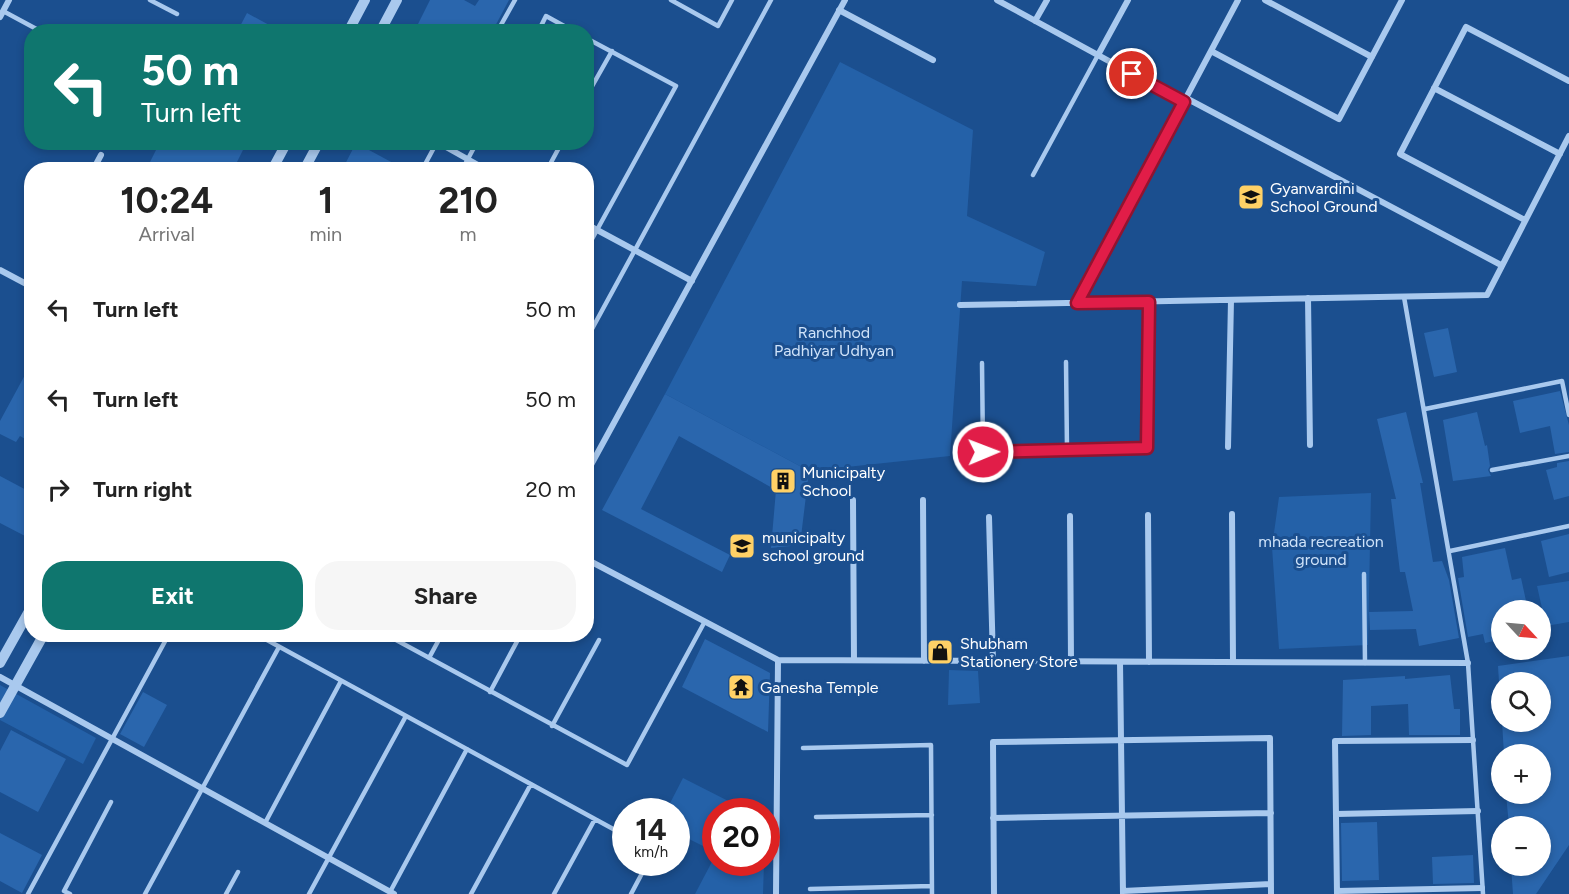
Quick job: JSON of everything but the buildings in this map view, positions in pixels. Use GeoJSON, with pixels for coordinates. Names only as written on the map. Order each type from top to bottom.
{"type":"FeatureCollection","features":[{"type":"Feature","properties":{"kind":"street"},"geometry":{"type":"LineString","coordinates":[[2,14],[9,0]]}},
{"type":"Feature","properties":{"kind":"street"},"geometry":{"type":"LineString","coordinates":[[352,24],[365,0]]}},
{"type":"Feature","properties":{"kind":"street"},"geometry":{"type":"LineString","coordinates":[[384,24],[397,0]]}},
{"type":"Feature","properties":{"kind":"street"},"geometry":{"type":"LineString","coordinates":[[594,459],[845,0]]}},
{"type":"Feature","properties":{"kind":"street"},"geometry":{"type":"LineString","coordinates":[[997,0],[1501,265]]}},
{"type":"Feature","properties":{"kind":"street"},"geometry":{"type":"LineString","coordinates":[[1035,21],[1047,0]]}},
{"type":"Feature","properties":{"kind":"street"},"geometry":{"type":"LineString","coordinates":[[1098,55],[1128,0]]}},
{"type":"Feature","properties":{"kind":"street"},"geometry":{"type":"LineString","coordinates":[[1077,303],[1238,0]]}},
{"type":"Feature","properties":{"kind":"street"},"geometry":{"type":"LineString","coordinates":[[1265,0],[1372,57]]}},
{"type":"Feature","properties":{"kind":"street"},"geometry":{"type":"LineString","coordinates":[[1211,51],[1339,119],[1402,0]]}},
{"type":"Feature","properties":{"kind":"street"},"geometry":{"type":"LineString","coordinates":[[839,10],[933,60]]}},
{"type":"Feature","properties":{"kind":"street"},"geometry":{"type":"LineString","coordinates":[[1525,220],[1400,154],[1466,27],[1569,81]]}},
{"type":"Feature","properties":{"kind":"street"},"geometry":{"type":"LineString","coordinates":[[1434,88],[1560,154]]}},
{"type":"Feature","properties":{"kind":"street"},"geometry":{"type":"LineString","coordinates":[[960,305],[1487,295],[1569,136]]}},
{"type":"Feature","properties":{"kind":"street"},"geometry":{"type":"LineString","coordinates":[[452,150],[473,162]]}},
{"type":"Feature","properties":{"kind":"street"},"geometry":{"type":"LineString","coordinates":[[97,162],[101,155]]}},
{"type":"Feature","properties":{"kind":"street"},"geometry":{"type":"LineString","coordinates":[[594,228],[692,281]]}},
{"type":"Feature","properties":{"kind":"street"},"geometry":{"type":"LineString","coordinates":[[0,270],[24,282]]}},
{"type":"Feature","properties":{"kind":"street"},"geometry":{"type":"LineString","coordinates":[[1308,298],[1310,445]]}},
{"type":"Feature","properties":{"kind":"street"},"geometry":{"type":"LineString","coordinates":[[1228,447],[1231,300]]}},
{"type":"Feature","properties":{"kind":"street"},"geometry":{"type":"LineString","coordinates":[[1147,448],[1149,302]]}},
{"type":"Feature","properties":{"kind":"street"},"geometry":{"type":"LineString","coordinates":[[853,500],[854,660]]}},
{"type":"Feature","properties":{"kind":"street"},"geometry":{"type":"LineString","coordinates":[[923,500],[924,661]]}},
{"type":"Feature","properties":{"kind":"street"},"geometry":{"type":"LineString","coordinates":[[1232,514],[1233,662]]}},
{"type":"Feature","properties":{"kind":"street"},"geometry":{"type":"LineString","coordinates":[[1148,515],[1149,662]]}},
{"type":"Feature","properties":{"kind":"street"},"geometry":{"type":"LineString","coordinates":[[1070,516],[1071,661]]}},
{"type":"Feature","properties":{"kind":"street"},"geometry":{"type":"LineString","coordinates":[[989,517],[993,661]]}},
{"type":"Feature","properties":{"kind":"street"},"geometry":{"type":"LineString","coordinates":[[594,563],[778,660],[1468,663]]}},
{"type":"Feature","properties":{"kind":"street"},"geometry":{"type":"LineString","coordinates":[[0,663],[24,620]]}},
{"type":"Feature","properties":{"kind":"street"},"geometry":{"type":"LineString","coordinates":[[0,713],[40,642]]}},
{"type":"Feature","properties":{"kind":"street"},"geometry":{"type":"LineString","coordinates":[[776,894],[778,660]]}},
{"type":"Feature","properties":{"kind":"street"},"geometry":{"type":"LineString","coordinates":[[1120,662],[1123,892],[1271,884]]}},
{"type":"Feature","properties":{"kind":"street"},"geometry":{"type":"LineString","coordinates":[[0,677],[392,893]]}},
{"type":"Feature","properties":{"kind":"street"},"geometry":{"type":"LineString","coordinates":[[994,894],[993,742],[1270,738],[1271,894]]}},
{"type":"Feature","properties":{"kind":"street"},"geometry":{"type":"LineString","coordinates":[[1473,740],[1335,741],[1337,892],[1483,891]]}},
{"type":"Feature","properties":{"kind":"street"},"geometry":{"type":"LineString","coordinates":[[1336,814],[1478,811]]}},
{"type":"Feature","properties":{"kind":"street"},"geometry":{"type":"LineString","coordinates":[[993,818],[1271,813]]}},
{"type":"Feature","properties":{"kind":"lane"},"geometry":{"type":"LineString","coordinates":[[150,0],[177,14]]}},
{"type":"Feature","properties":{"kind":"lane"},"geometry":{"type":"LineString","coordinates":[[502,24],[515,0]]}},
{"type":"Feature","properties":{"kind":"lane"},"geometry":{"type":"LineString","coordinates":[[671,0],[718,26],[732,0]]}},
{"type":"Feature","properties":{"kind":"lane"},"geometry":{"type":"LineString","coordinates":[[594,325],[771,0]]}},
{"type":"Feature","properties":{"kind":"lane"},"geometry":{"type":"LineString","coordinates":[[2,14],[24,24]]}},
{"type":"Feature","properties":{"kind":"lane"},"geometry":{"type":"LineString","coordinates":[[542,24],[546,16],[560,24]]}},
{"type":"Feature","properties":{"kind":"lane"},"geometry":{"type":"LineString","coordinates":[[594,42],[676,86],[594,235]]}},
{"type":"Feature","properties":{"kind":"lane"},"geometry":{"type":"LineString","coordinates":[[594,83],[612,51]]}},
{"type":"Feature","properties":{"kind":"lane"},"geometry":{"type":"LineString","coordinates":[[1033,176],[1098,55]]}},
{"type":"Feature","properties":{"kind":"lane"},"geometry":{"type":"LineString","coordinates":[[466,162],[473,150]]}},
{"type":"Feature","properties":{"kind":"lane"},"geometry":{"type":"LineString","coordinates":[[1404,297],[1468,663],[1483,891]]}},
{"type":"Feature","properties":{"kind":"lane"},"geometry":{"type":"LineString","coordinates":[[1066,362],[1067,450]]}},
{"type":"Feature","properties":{"kind":"lane"},"geometry":{"type":"LineString","coordinates":[[982,363],[983,452],[1147,448]]}},
{"type":"Feature","properties":{"kind":"lane"},"geometry":{"type":"LineString","coordinates":[[1425,409],[1562,381],[1569,415]]}},
{"type":"Feature","properties":{"kind":"lane"},"geometry":{"type":"LineString","coordinates":[[1492,470],[1569,456]]}},
{"type":"Feature","properties":{"kind":"lane"},"geometry":{"type":"LineString","coordinates":[[1450,551],[1569,526]]}},
{"type":"Feature","properties":{"kind":"lane"},"geometry":{"type":"LineString","coordinates":[[1364,574],[1365,663]]}},
{"type":"Feature","properties":{"kind":"lane"},"geometry":{"type":"LineString","coordinates":[[400,642],[627,765],[704,623]]}},
{"type":"Feature","properties":{"kind":"lane"},"geometry":{"type":"LineString","coordinates":[[552,726],[599,639]]}},
{"type":"Feature","properties":{"kind":"lane"},"geometry":{"type":"LineString","coordinates":[[28,894],[165,642]]}},
{"type":"Feature","properties":{"kind":"lane"},"geometry":{"type":"LineString","coordinates":[[270,642],[612,828]]}},
{"type":"Feature","properties":{"kind":"lane"},"geometry":{"type":"LineString","coordinates":[[429,658],[438,642]]}},
{"type":"Feature","properties":{"kind":"lane"},"geometry":{"type":"LineString","coordinates":[[490,692],[517,642]]}},
{"type":"Feature","properties":{"kind":"lane"},"geometry":{"type":"LineString","coordinates":[[145,894],[279,647]]}},
{"type":"Feature","properties":{"kind":"lane"},"geometry":{"type":"LineString","coordinates":[[265,823],[341,681]]}},
{"type":"Feature","properties":{"kind":"lane"},"geometry":{"type":"LineString","coordinates":[[309,894],[406,716]]}},
{"type":"Feature","properties":{"kind":"lane"},"geometry":{"type":"LineString","coordinates":[[803,748],[931,745],[932,894]]}},
{"type":"Feature","properties":{"kind":"lane"},"geometry":{"type":"LineString","coordinates":[[392,893],[467,750]]}},
{"type":"Feature","properties":{"kind":"lane"},"geometry":{"type":"LineString","coordinates":[[471,894],[531,784]]}},
{"type":"Feature","properties":{"kind":"lane"},"geometry":{"type":"LineString","coordinates":[[70,894],[64,891],[111,802]]}},
{"type":"Feature","properties":{"kind":"lane"},"geometry":{"type":"LineString","coordinates":[[816,817],[932,815]]}},
{"type":"Feature","properties":{"kind":"lane"},"geometry":{"type":"LineString","coordinates":[[554,894],[595,819]]}},
{"type":"Feature","properties":{"kind":"lane"},"geometry":{"type":"LineString","coordinates":[[226,894],[238,872]]}},
{"type":"Feature","properties":{"kind":"lane"},"geometry":{"type":"LineString","coordinates":[[631,894],[641,876]]}},
{"type":"Feature","properties":{"kind":"lane"},"geometry":{"type":"LineString","coordinates":[[810,889],[932,886]]}},
{"type":"Feature","properties":{"kind":"green space","name":"Ranchhod Padhiyar Udhyan"},"geometry":{"type":"Polygon","coordinates":[[[840,62],[973,130],[967,216],[1045,252],[1036,286],[962,281],[950,456],[809,471],[665,394],[840,62]]]}},
{"type":"Feature","properties":{"kind":"green space","name":"mhada recreation ground"},"geometry":{"type":"Polygon","coordinates":[[[1371,493],[1368,645],[1279,649],[1272,547],[1279,497],[1371,493]]]}},
{"type":"Feature","properties":{"kind":"green space"},"geometry":{"type":"Polygon","coordinates":[[[1569,581],[1569,622],[1551,625],[1551,600],[1540,600],[1537,586],[1569,581]]]}},
{"type":"Feature","properties":{"kind":"green space"},"geometry":{"type":"Polygon","coordinates":[[[949,670],[978,671],[980,703],[948,705],[949,670]]]}},
{"type":"Feature","properties":{"kind":"green space"},"geometry":{"type":"Polygon","coordinates":[[[0,685],[96,738],[83,764],[0,720],[0,685]]]}},
{"type":"Feature","properties":{"kind":"green space"},"geometry":{"type":"Polygon","coordinates":[[[683,778],[722,798],[702,798],[702,846],[690,840],[690,798],[673,798],[683,778]]]}},
{"type":"Feature","properties":{"kind":"green space"},"geometry":{"type":"Polygon","coordinates":[[[704,876],[764,876],[763,894],[695,894],[704,876]]]}},
{"type":"Feature","properties":{"kind":"place","name":"Gyanvardini School Ground"},"geometry":{"type":"Point","coordinates":[1251,197]}},
{"type":"Feature","properties":{"kind":"place","name":"Municipalty School"},"geometry":{"type":"Point","coordinates":[783,481]}},
{"type":"Feature","properties":{"kind":"place","name":"municipalty school ground"},"geometry":{"type":"Point","coordinates":[742,546]}},
{"type":"Feature","properties":{"kind":"place","name":"Shubham Stationery Store"},"geometry":{"type":"Point","coordinates":[940,652]}},
{"type":"Feature","properties":{"kind":"place","name":"Ganesha Temple"},"geometry":{"type":"Point","coordinates":[741,687]}},
{"type":"Feature","properties":{"kind":"route"},"geometry":{"type":"LineString","coordinates":[[983,452],[1147,448],[1149,302],[1077,303],[1184,102],[1132,74]]}}]}
